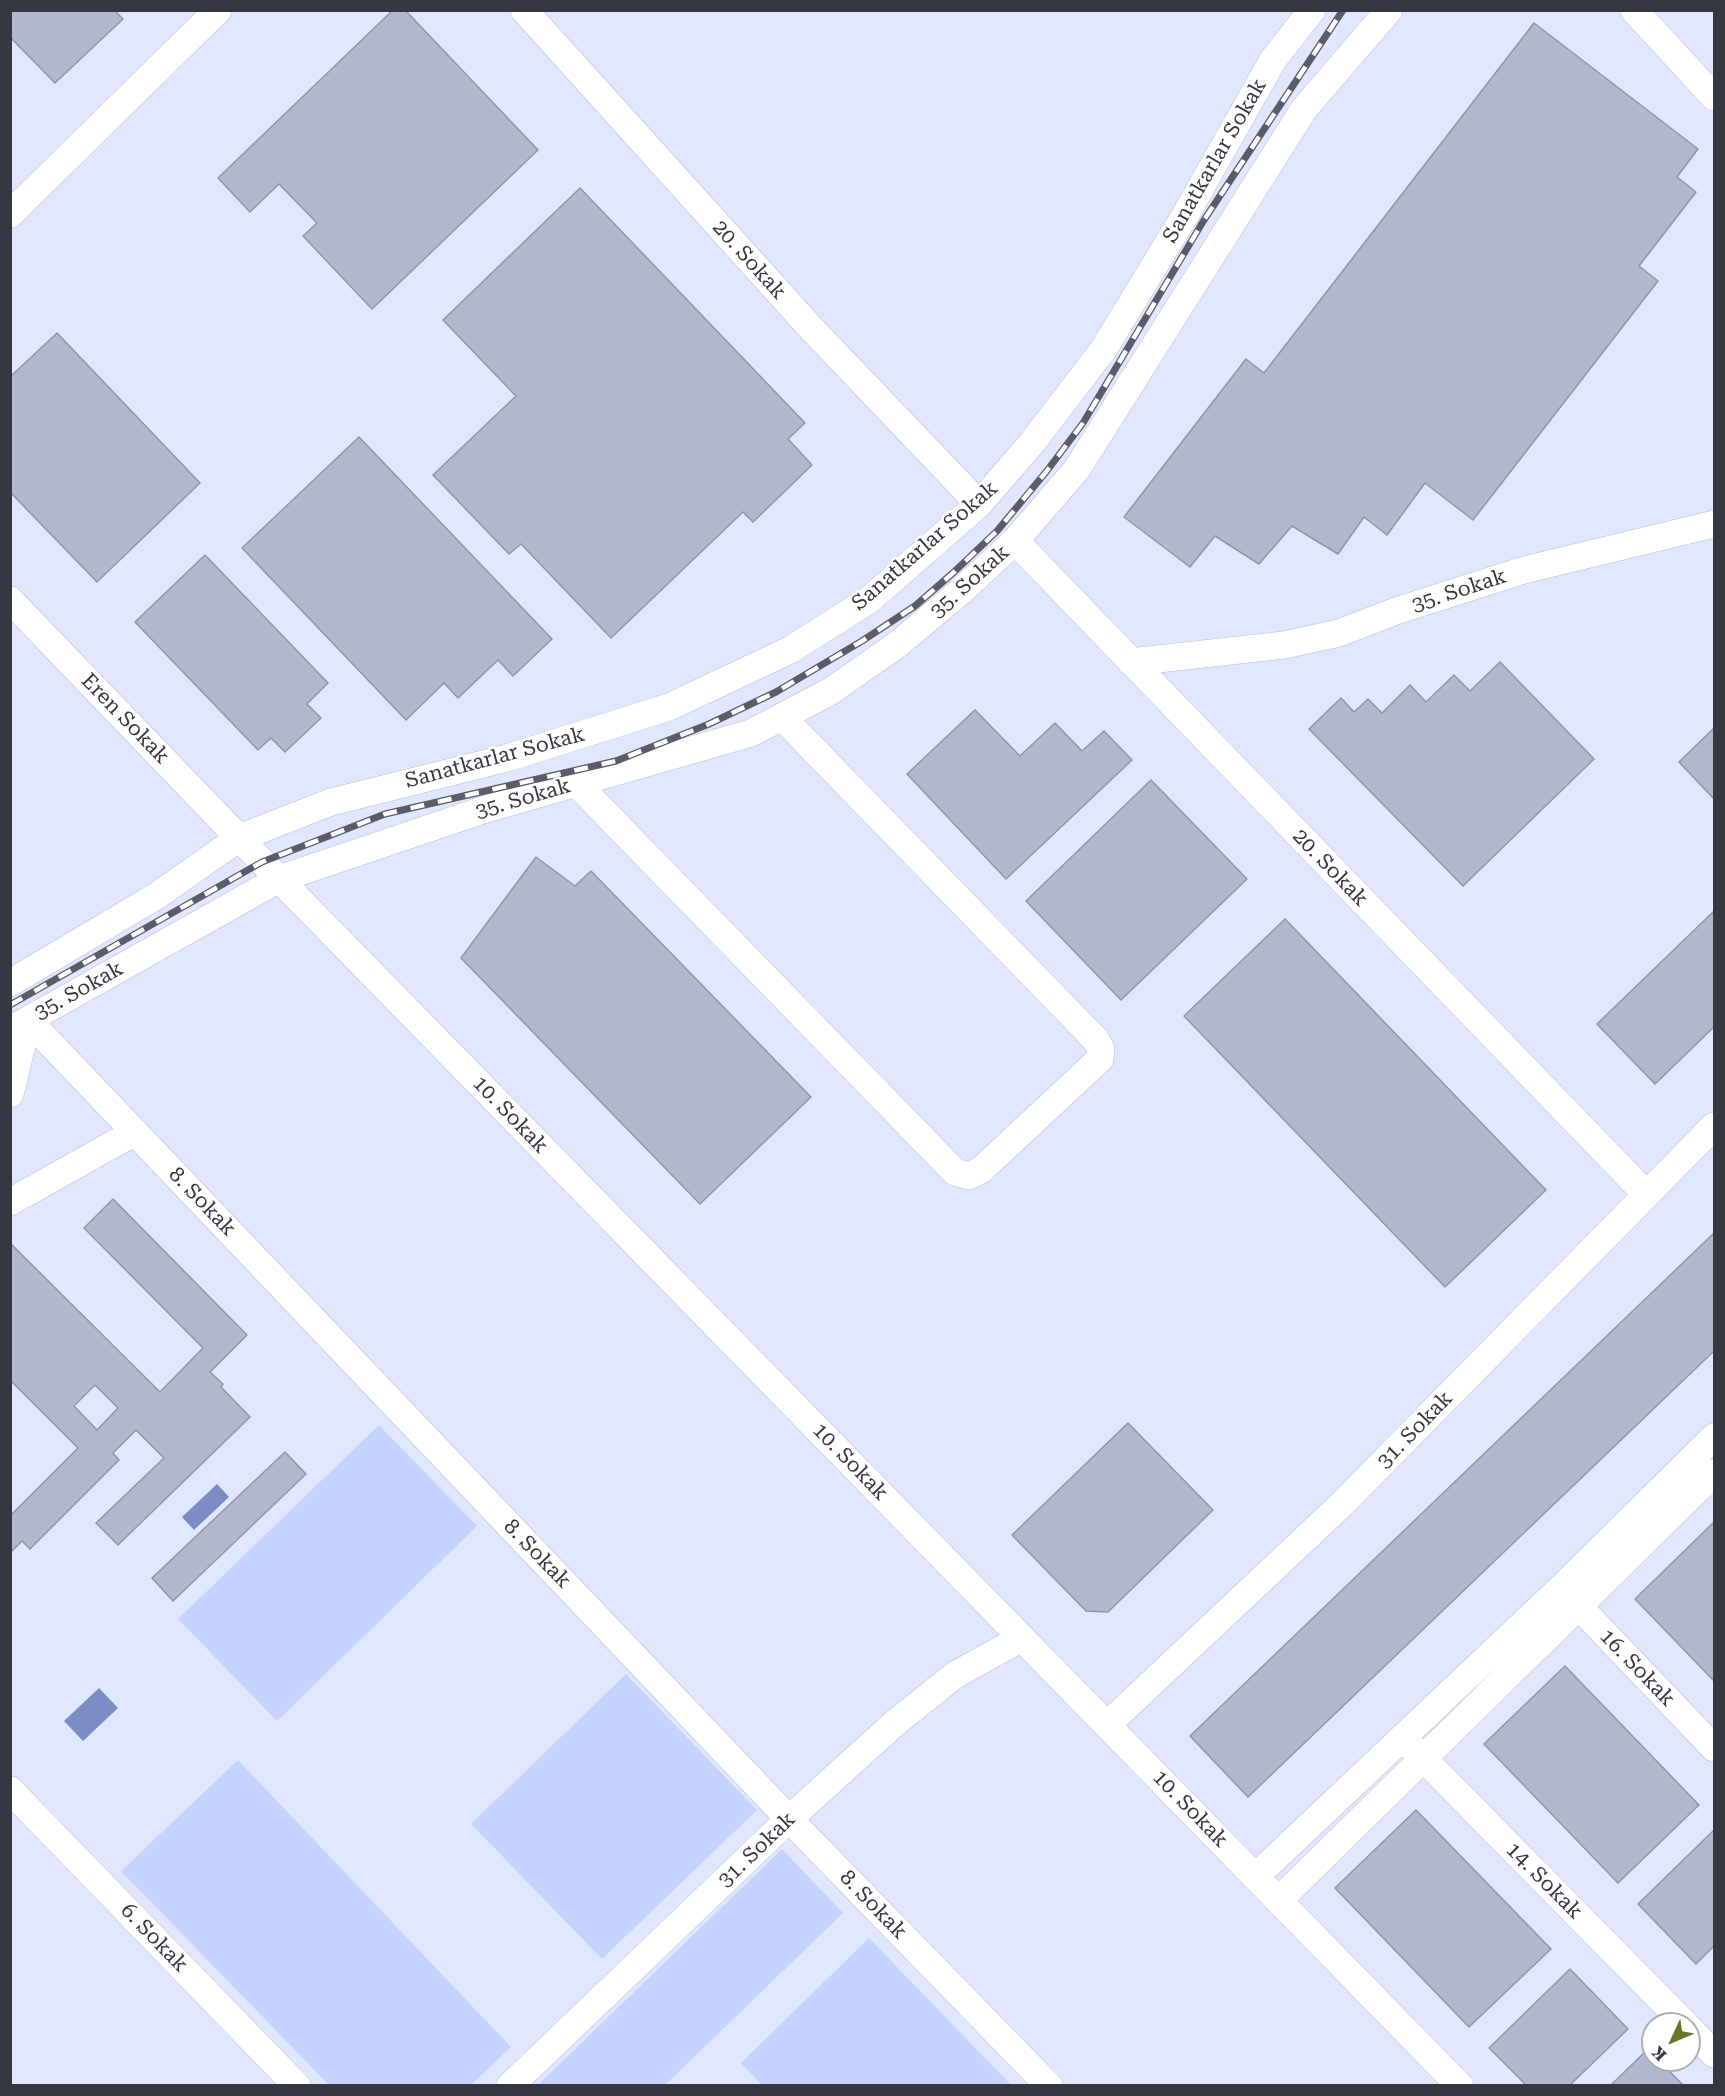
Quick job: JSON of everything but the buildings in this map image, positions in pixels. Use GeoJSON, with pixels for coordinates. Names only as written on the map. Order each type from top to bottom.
{"type":"FeatureCollection","features":[{"type":"Feature","properties":{"kind":"street"},"geometry":{"type":"LineString","coordinates":[[10,214],[218,10]]}},
{"type":"Feature","properties":{"kind":"street","name":"20. Sokak"},"geometry":{"type":"LineString","coordinates":[[524,10],[810,327],[979,504]]}},
{"type":"Feature","properties":{"kind":"street","name":"Sanatkarlar Sokak"},"geometry":{"type":"LineString","coordinates":[[10,983],[158,895],[240,838],[331,802],[507,758],[669,707],[790,650],[868,600],[979,504],[1031,444],[1103,350],[1187,212],[1273,60],[1312,10]]}},
{"type":"Feature","properties":{"kind":"street","name":"35. Sokak"},"geometry":{"type":"LineString","coordinates":[[19,1025],[279,879],[486,809],[751,734],[831,691],[898,644],[960,592],[1015,541],[1077,469],[1304,109],[1389,10]]}},
{"type":"Feature","properties":{"kind":"street"},"geometry":{"type":"LineString","coordinates":[[1634,10],[1714,97]]}},
{"type":"Feature","properties":{"kind":"street","name":"35. Sokak"},"geometry":{"type":"LineString","coordinates":[[1131,662],[1284,645],[1339,633],[1396,611],[1524,570],[1714,524]]}},
{"type":"Feature","properties":{"kind":"street","name":"20. Sokak"},"geometry":{"type":"LineString","coordinates":[[1015,541],[1646,1194]]}},
{"type":"Feature","properties":{"kind":"street","name":"Eren Sokak"},"geometry":{"type":"LineString","coordinates":[[10,600],[240,838]]}},
{"type":"Feature","properties":{"kind":"street"},"geometry":{"type":"LineString","coordinates":[[576,783],[955,1172],[969,1176],[981,1170],[1100,1059],[1101,1049],[1096,1040],[782,717]]}},
{"type":"Feature","properties":{"kind":"street","name":"10. Sokak"},"geometry":{"type":"LineString","coordinates":[[240,838],[1460,2085]]}},
{"type":"Feature","properties":{"kind":"street"},"geometry":{"type":"LineString","coordinates":[[10,1094],[19,1025]]}},
{"type":"Feature","properties":{"kind":"street","name":"8. Sokak"},"geometry":{"type":"LineString","coordinates":[[19,1025],[135,1132],[789,1819],[1049,2085]]}},
{"type":"Feature","properties":{"kind":"street","name":"31. Sokak"},"geometry":{"type":"LineString","coordinates":[[1107,1725],[1342,1504],[1714,1126]]}},
{"type":"Feature","properties":{"kind":"street"},"geometry":{"type":"LineString","coordinates":[[10,1202],[135,1132]]}},
{"type":"Feature","properties":{"kind":"street"},"geometry":{"type":"LineString","coordinates":[[1279,1900],[1423,1759],[1712,1443]]}},
{"type":"Feature","properties":{"kind":"street"},"geometry":{"type":"LineString","coordinates":[[1255,1876],[1402,1738],[1714,1473]]}},
{"type":"Feature","properties":{"kind":"street","name":"16. Sokak"},"geometry":{"type":"LineString","coordinates":[[1570,1597],[1714,1748]]}},
{"type":"Feature","properties":{"kind":"street","name":"31. Sokak"},"geometry":{"type":"LineString","coordinates":[[510,2085],[789,1819],[895,1723],[955,1675],[1022,1638]]}},
{"type":"Feature","properties":{"kind":"street","name":"14. Sokak"},"geometry":{"type":"LineString","coordinates":[[1402,1738],[1673,2012]]}},
{"type":"Feature","properties":{"kind":"street","name":"6. Sokak"},"geometry":{"type":"LineString","coordinates":[[10,1790],[297,2085]]}},
{"type":"Feature","properties":{"kind":"street"},"geometry":{"type":"LineString","coordinates":[[1701,2040],[1714,2054]]}},
{"type":"Feature","properties":{"kind":"shaded area"},"geometry":{"type":"Polygon","coordinates":[[[379,1425],[477,1526],[277,1721],[178,1619],[379,1425]]]}},
{"type":"Feature","properties":{"kind":"shaded area"},"geometry":{"type":"Polygon","coordinates":[[[217,1484],[229,1497],[194,1530],[182,1517],[217,1484]]]}},
{"type":"Feature","properties":{"kind":"shaded area"},"geometry":{"type":"Polygon","coordinates":[[[626,1674],[757,1810],[602,1959],[471,1824],[626,1674]]]}},
{"type":"Feature","properties":{"kind":"shaded area"},"geometry":{"type":"Polygon","coordinates":[[[99,1688],[118,1708],[83,1741],[64,1721],[99,1688]]]}},
{"type":"Feature","properties":{"kind":"shaded area"},"geometry":{"type":"Polygon","coordinates":[[[238,1760],[511,2047],[471,2085],[329,2085],[121,1871],[238,1760]]]}},
{"type":"Feature","properties":{"kind":"shaded area"},"geometry":{"type":"Polygon","coordinates":[[[782,1849],[843,1913],[665,2085],[538,2085],[782,1849]]]}},
{"type":"Feature","properties":{"kind":"shaded area"},"geometry":{"type":"Polygon","coordinates":[[[869,1938],[1011,2085],[762,2085],[741,2063],[869,1938]]]}},
{"type":"Feature","properties":{"kind":"railway"},"geometry":{"type":"LineString","coordinates":[[10,1005],[262,862],[385,814],[616,761],[709,724],[776,692],[862,641],[915,606],[997,531],[1083,423],[1204,220],[1343,10]]}}]}
